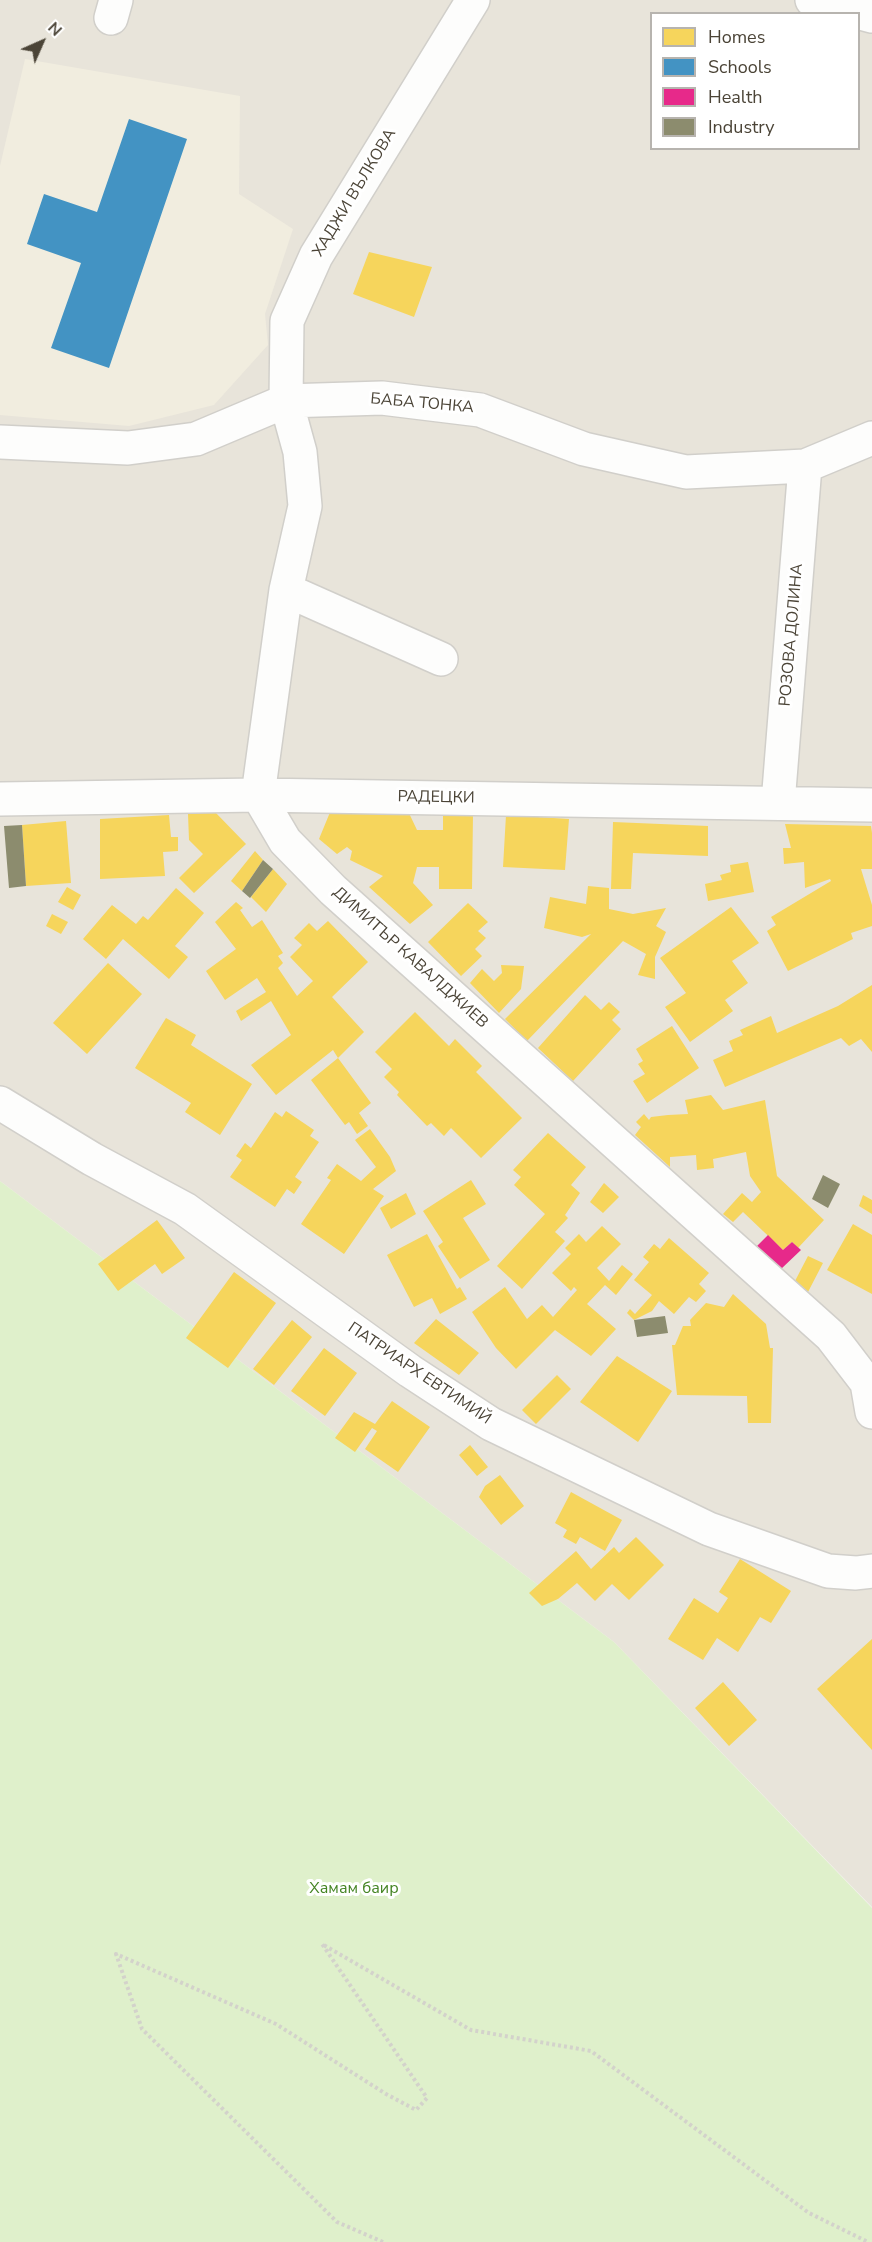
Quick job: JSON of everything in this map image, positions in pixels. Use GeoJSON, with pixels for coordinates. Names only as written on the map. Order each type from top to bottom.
{"type":"FeatureCollection","features":[{"type":"Feature","properties":{"kind":"street","name":"ХАДЖИ ВЪЛКОВА"},"geometry":{"type":"LineString","coordinates":[[286,402],[287,321],[316,256],[473,0]]}},
{"type":"Feature","properties":{"kind":"street"},"geometry":{"type":"LineString","coordinates":[[812,0],[857,12]]}},
{"type":"Feature","properties":{"kind":"street","name":"БАБА ТОНКА"},"geometry":{"type":"LineString","coordinates":[[0,442],[128,448],[196,439],[286,402],[382,399],[480,410],[584,449],[686,471],[806,466],[872,438]]}},
{"type":"Feature","properties":{"kind":"street"},"geometry":{"type":"LineString","coordinates":[[258,795],[286,590],[305,506],[300,452],[286,402]]}},
{"type":"Feature","properties":{"kind":"street","name":"РОЗОВА ДОЛИНА"},"geometry":{"type":"LineString","coordinates":[[778,804],[806,466]]}},
{"type":"Feature","properties":{"kind":"street"},"geometry":{"type":"LineString","coordinates":[[286,590],[441,659]]}},
{"type":"Feature","properties":{"kind":"street","name":"РАДЕЦКИ"},"geometry":{"type":"LineString","coordinates":[[0,799],[258,795],[872,805]]}},
{"type":"Feature","properties":{"kind":"street","name":"ДИМИТЪР КАВАЛДЖИЕВ"},"geometry":{"type":"LineString","coordinates":[[258,795],[285,841],[333,890],[831,1336],[870,1391]]}},
{"type":"Feature","properties":{"kind":"street","name":"ПАТРИАРХ ЕВТИМИЙ"},"geometry":{"type":"LineString","coordinates":[[0,1103],[92,1159],[185,1209],[410,1371],[492,1424],[710,1529],[828,1570],[856,1573],[872,1571]]}},
{"type":"Feature","properties":{"kind":"path"},"geometry":{"type":"LineString","coordinates":[[383,2242],[337,2223],[142,2029],[116,1954],[276,2024],[386,2094],[416,2110],[427,2098],[322,1944],[471,2030],[591,2051],[808,2213],[868,2242]]}},
{"type":"Feature","properties":{"kind":"shaded area"},"geometry":{"type":"Polygon","coordinates":[[[0,0],[872,0],[872,1907],[614,1642],[0,1181],[0,0]]]}},
{"type":"Feature","properties":{"kind":"shaded area"},"geometry":{"type":"Polygon","coordinates":[[[25,59],[240,96],[239,194],[293,229],[265,314],[268,345],[214,405],[129,426],[0,415],[0,166],[25,59]]]}},
{"type":"Feature","properties":{"kind":"green space","name":"Хамам баир"},"geometry":{"type":"Polygon","coordinates":[[[0,1181],[614,1642],[872,1908],[872,2242],[0,2242],[0,1181]]]}},
{"type":"Feature","properties":{"kind":"building: Homes"},"geometry":{"type":"Polygon","coordinates":[[[369,252],[432,267],[414,317],[353,294],[369,252]]]}},
{"type":"Feature","properties":{"kind":"building: Homes"},"geometry":{"type":"Polygon","coordinates":[[[333,805],[407,809],[417,830],[443,830],[443,813],[473,814],[472,889],[439,889],[439,867],[417,867],[413,883],[433,905],[410,924],[369,887],[383,876],[350,860],[352,851],[347,847],[337,854],[319,839],[333,805]]]}},
{"type":"Feature","properties":{"kind":"building: Homes"},"geometry":{"type":"Polygon","coordinates":[[[215,812],[246,844],[194,893],[179,878],[203,854],[189,840],[188,814],[215,812]]]}},
{"type":"Feature","properties":{"kind":"building: Homes"},"geometry":{"type":"Polygon","coordinates":[[[169,815],[171,837],[178,837],[178,851],[163,852],[165,876],[100,879],[100,819],[169,815]]]}},
{"type":"Feature","properties":{"kind":"building: Homes"},"geometry":{"type":"Polygon","coordinates":[[[506,815],[569,819],[565,870],[503,867],[506,815]]]}},
{"type":"Feature","properties":{"kind":"building: Homes"},"geometry":{"type":"Polygon","coordinates":[[[66,821],[71,883],[26,886],[22,825],[66,821]]]}},
{"type":"Feature","properties":{"kind":"building: Homes"},"geometry":{"type":"Polygon","coordinates":[[[613,822],[708,826],[708,856],[633,853],[631,889],[611,889],[613,822]]]}},
{"type":"Feature","properties":{"kind":"building: Homes"},"geometry":{"type":"Polygon","coordinates":[[[785,824],[871,826],[872,833],[872,869],[861,869],[872,905],[872,926],[851,933],[853,939],[788,971],[767,931],[776,925],[771,917],[831,881],[830,879],[805,888],[804,862],[784,864],[783,848],[791,848],[785,824]]]}},
{"type":"Feature","properties":{"kind":"building: Homes"},"geometry":{"type":"Polygon","coordinates":[[[255,851],[263,860],[242,891],[231,881],[255,851]]]}},
{"type":"Feature","properties":{"kind":"building: Homes"},"geometry":{"type":"Polygon","coordinates":[[[748,862],[754,892],[708,901],[705,884],[722,880],[720,875],[731,872],[730,865],[748,862]]]}},
{"type":"Feature","properties":{"kind":"building: Homes"},"geometry":{"type":"Polygon","coordinates":[[[273,869],[287,884],[266,912],[251,897],[273,869]]]}},
{"type":"Feature","properties":{"kind":"building: Homes"},"geometry":{"type":"Polygon","coordinates":[[[588,886],[609,888],[609,909],[633,914],[666,908],[656,926],[666,932],[655,957],[655,979],[638,975],[646,954],[623,941],[527,1041],[505,1019],[591,934],[582,937],[544,928],[550,897],[586,904],[588,886]]]}},
{"type":"Feature","properties":{"kind":"building: Homes"},"geometry":{"type":"Polygon","coordinates":[[[67,887],[81,895],[73,910],[58,902],[67,887]]]}},
{"type":"Feature","properties":{"kind":"building: Homes"},"geometry":{"type":"Polygon","coordinates":[[[176,888],[204,913],[175,946],[188,957],[169,979],[123,939],[106,959],[83,939],[112,905],[136,924],[143,916],[148,920],[176,888]]]}},
{"type":"Feature","properties":{"kind":"building: Homes"},"geometry":{"type":"Polygon","coordinates":[[[236,902],[243,908],[240,910],[252,927],[262,920],[283,953],[278,956],[283,963],[278,968],[297,996],[313,981],[290,957],[302,945],[294,938],[309,923],[317,931],[328,921],[368,962],[332,997],[364,1032],[338,1058],[333,1050],[276,1095],[251,1065],[291,1035],[271,1001],[241,1021],[236,1011],[266,992],[257,978],[225,1000],[206,971],[236,949],[215,922],[236,902]]]}},
{"type":"Feature","properties":{"kind":"building: Homes"},"geometry":{"type":"Polygon","coordinates":[[[468,903],[488,922],[478,931],[486,938],[475,949],[482,956],[461,976],[428,942],[468,903]]]}},
{"type":"Feature","properties":{"kind":"building: Homes"},"geometry":{"type":"Polygon","coordinates":[[[731,907],[759,943],[732,961],[748,983],[725,1000],[733,1011],[690,1042],[665,1007],[686,993],[660,958],[731,907]]]}},
{"type":"Feature","properties":{"kind":"building: Homes"},"geometry":{"type":"Polygon","coordinates":[[[52,914],[68,922],[61,934],[46,926],[52,914]]]}},
{"type":"Feature","properties":{"kind":"building: Homes"},"geometry":{"type":"Polygon","coordinates":[[[108,963],[142,994],[87,1054],[53,1023],[108,963]]]}},
{"type":"Feature","properties":{"kind":"building: Homes"},"geometry":{"type":"Polygon","coordinates":[[[501,965],[524,966],[521,989],[499,1013],[470,983],[482,969],[494,981],[502,973],[501,965]]]}},
{"type":"Feature","properties":{"kind":"building: Homes"},"geometry":{"type":"Polygon","coordinates":[[[872,985],[872,1052],[861,1039],[849,1046],[841,1038],[725,1087],[713,1060],[733,1051],[729,1041],[743,1035],[740,1030],[771,1016],[777,1033],[838,1006],[872,985]]]}},
{"type":"Feature","properties":{"kind":"building: Homes"},"geometry":{"type":"Polygon","coordinates":[[[585,995],[601,1010],[609,1002],[620,1012],[612,1020],[621,1029],[573,1081],[538,1048],[585,995]]]}},
{"type":"Feature","properties":{"kind":"building: Homes"},"geometry":{"type":"Polygon","coordinates":[[[415,1012],[449,1046],[455,1039],[482,1066],[476,1072],[522,1118],[481,1158],[451,1128],[444,1136],[431,1123],[427,1126],[397,1095],[399,1092],[384,1077],[392,1069],[375,1052],[415,1012]]]}},
{"type":"Feature","properties":{"kind":"building: Homes"},"geometry":{"type":"Polygon","coordinates":[[[166,1018],[196,1035],[191,1045],[252,1084],[220,1135],[185,1112],[191,1103],[135,1068],[166,1018]]]}},
{"type":"Feature","properties":{"kind":"building: Homes"},"geometry":{"type":"Polygon","coordinates":[[[672,1026],[699,1068],[647,1103],[633,1081],[645,1074],[638,1064],[643,1061],[636,1049],[672,1026]]]}},
{"type":"Feature","properties":{"kind":"building: Homes"},"geometry":{"type":"Polygon","coordinates":[[[338,1058],[371,1103],[359,1113],[368,1126],[357,1134],[349,1122],[345,1125],[311,1080],[338,1058]]]}},
{"type":"Feature","properties":{"kind":"building: Homes"},"geometry":{"type":"Polygon","coordinates":[[[711,1095],[723,1110],[765,1100],[777,1176],[824,1220],[798,1248],[792,1242],[783,1250],[743,1212],[733,1222],[723,1214],[742,1193],[752,1202],[761,1192],[750,1176],[746,1152],[713,1159],[714,1168],[697,1170],[696,1155],[670,1157],[670,1167],[635,1135],[641,1127],[636,1122],[644,1114],[649,1120],[651,1117],[688,1114],[685,1100],[711,1095]]]}},
{"type":"Feature","properties":{"kind":"building: Homes"},"geometry":{"type":"Polygon","coordinates":[[[286,1111],[314,1130],[310,1136],[319,1142],[295,1177],[302,1182],[294,1194],[287,1189],[275,1207],[230,1177],[242,1160],[236,1156],[245,1143],[251,1148],[275,1112],[282,1117],[286,1111]]]}},
{"type":"Feature","properties":{"kind":"building: Homes"},"geometry":{"type":"Polygon","coordinates":[[[370,1129],[390,1157],[396,1171],[373,1189],[384,1196],[344,1254],[301,1224],[331,1180],[327,1178],[337,1164],[361,1181],[376,1167],[355,1140],[370,1129]]]}},
{"type":"Feature","properties":{"kind":"building: Homes"},"geometry":{"type":"Polygon","coordinates":[[[548,1133],[586,1167],[571,1185],[580,1193],[565,1215],[568,1218],[555,1232],[565,1241],[522,1289],[497,1266],[545,1214],[514,1185],[521,1177],[513,1170],[548,1133]]]}},
{"type":"Feature","properties":{"kind":"building: Homes"},"geometry":{"type":"Polygon","coordinates":[[[471,1180],[486,1204],[463,1218],[490,1260],[460,1279],[438,1246],[443,1242],[423,1211],[471,1180]]]}},
{"type":"Feature","properties":{"kind":"building: Homes"},"geometry":{"type":"Polygon","coordinates":[[[604,1183],[619,1197],[603,1213],[590,1202],[604,1183]]]}},
{"type":"Feature","properties":{"kind":"building: Homes"},"geometry":{"type":"Polygon","coordinates":[[[406,1193],[416,1214],[391,1229],[380,1208],[406,1193]]]}},
{"type":"Feature","properties":{"kind":"building: Homes"},"geometry":{"type":"Polygon","coordinates":[[[863,1195],[872,1200],[872,1214],[859,1206],[863,1195]]]}},
{"type":"Feature","properties":{"kind":"building: Homes"},"geometry":{"type":"Polygon","coordinates":[[[157,1220],[185,1258],[162,1274],[155,1264],[118,1291],[98,1264],[157,1220]]]}},
{"type":"Feature","properties":{"kind":"building: Homes"},"geometry":{"type":"Polygon","coordinates":[[[853,1224],[872,1235],[872,1294],[827,1270],[853,1224]]]}},
{"type":"Feature","properties":{"kind":"building: Homes"},"geometry":{"type":"Polygon","coordinates":[[[602,1226],[621,1244],[597,1268],[609,1281],[622,1265],[633,1274],[616,1295],[605,1285],[587,1304],[616,1329],[591,1356],[555,1330],[516,1369],[496,1348],[472,1312],[505,1287],[527,1319],[542,1305],[553,1317],[577,1290],[574,1287],[571,1291],[552,1273],[571,1254],[565,1248],[579,1234],[586,1242],[602,1226]]]}},
{"type":"Feature","properties":{"kind":"building: Homes"},"geometry":{"type":"Polygon","coordinates":[[[427,1234],[457,1289],[460,1287],[467,1299],[440,1314],[432,1298],[414,1307],[387,1255],[427,1234]]]}},
{"type":"Feature","properties":{"kind":"building: Homes"},"geometry":{"type":"Polygon","coordinates":[[[669,1238],[709,1273],[699,1284],[706,1291],[696,1302],[689,1297],[674,1314],[659,1301],[652,1311],[634,1320],[627,1313],[630,1309],[635,1314],[652,1295],[634,1280],[649,1262],[643,1257],[654,1244],[660,1249],[669,1238]]]}},
{"type":"Feature","properties":{"kind":"building: Homes"},"geometry":{"type":"Polygon","coordinates":[[[808,1256],[823,1263],[808,1292],[795,1281],[808,1256]]]}},
{"type":"Feature","properties":{"kind":"building: Homes"},"geometry":{"type":"Polygon","coordinates":[[[234,1272],[276,1303],[228,1368],[186,1338],[234,1272]]]}},
{"type":"Feature","properties":{"kind":"building: Homes"},"geometry":{"type":"Polygon","coordinates":[[[733,1294],[766,1324],[770,1348],[773,1348],[771,1423],[748,1423],[747,1396],[677,1395],[672,1345],[675,1345],[683,1326],[691,1326],[690,1320],[706,1303],[724,1307],[733,1294]]]}},
{"type":"Feature","properties":{"kind":"building: Homes"},"geometry":{"type":"Polygon","coordinates":[[[436,1319],[479,1353],[459,1375],[414,1343],[436,1319]]]}},
{"type":"Feature","properties":{"kind":"building: Homes"},"geometry":{"type":"Polygon","coordinates":[[[292,1320],[312,1337],[274,1385],[253,1369],[292,1320]]]}},
{"type":"Feature","properties":{"kind":"building: Homes"},"geometry":{"type":"Polygon","coordinates":[[[324,1348],[357,1373],[325,1416],[291,1391],[324,1348]]]}},
{"type":"Feature","properties":{"kind":"building: Homes"},"geometry":{"type":"Polygon","coordinates":[[[617,1356],[672,1391],[638,1442],[580,1402],[617,1356]]]}},
{"type":"Feature","properties":{"kind":"building: Homes"},"geometry":{"type":"Polygon","coordinates":[[[557,1375],[571,1389],[536,1424],[522,1410],[557,1375]]]}},
{"type":"Feature","properties":{"kind":"building: Homes"},"geometry":{"type":"Polygon","coordinates":[[[392,1401],[430,1427],[398,1472],[365,1449],[377,1431],[372,1428],[355,1452],[335,1438],[354,1412],[375,1424],[392,1401]]]}},
{"type":"Feature","properties":{"kind":"building: Homes"},"geometry":{"type":"Polygon","coordinates":[[[470,1445],[488,1467],[477,1476],[459,1455],[470,1445]]]}},
{"type":"Feature","properties":{"kind":"building: Homes"},"geometry":{"type":"Polygon","coordinates":[[[500,1475],[524,1506],[501,1525],[479,1497],[485,1486],[500,1475]]]}},
{"type":"Feature","properties":{"kind":"building: Homes"},"geometry":{"type":"Polygon","coordinates":[[[571,1492],[622,1520],[605,1551],[580,1537],[576,1544],[563,1537],[567,1530],[555,1523],[571,1492]]]}},
{"type":"Feature","properties":{"kind":"building: Homes"},"geometry":{"type":"Polygon","coordinates":[[[636,1537],[664,1565],[629,1600],[612,1584],[595,1601],[577,1583],[558,1599],[542,1606],[529,1593],[576,1551],[591,1569],[614,1547],[619,1553],[636,1537]]]}},
{"type":"Feature","properties":{"kind":"building: Homes"},"geometry":{"type":"Polygon","coordinates":[[[740,1559],[791,1591],[771,1623],[760,1617],[738,1652],[717,1638],[703,1660],[668,1639],[694,1598],[718,1613],[728,1598],[719,1592],[740,1559]]]}},
{"type":"Feature","properties":{"kind":"building: Homes"},"geometry":{"type":"Polygon","coordinates":[[[872,1639],[872,1750],[817,1689],[872,1639]]]}},
{"type":"Feature","properties":{"kind":"building: Homes"},"geometry":{"type":"Polygon","coordinates":[[[723,1682],[757,1720],[729,1746],[695,1708],[723,1682]]]}},
{"type":"Feature","properties":{"kind":"building: Schools"},"geometry":{"type":"Polygon","coordinates":[[[129,119],[187,139],[109,368],[51,348],[81,263],[27,244],[44,194],[97,212],[129,119]]]}},
{"type":"Feature","properties":{"kind":"building: Health"},"geometry":{"type":"Polygon","coordinates":[[[768,1235],[783,1250],[792,1242],[801,1250],[781,1269],[757,1246],[768,1235]]]}},
{"type":"Feature","properties":{"kind":"building: Industry"},"geometry":{"type":"Polygon","coordinates":[[[22,825],[26,886],[9,888],[4,826],[22,825]]]}},
{"type":"Feature","properties":{"kind":"building: Industry"},"geometry":{"type":"Polygon","coordinates":[[[263,860],[273,869],[250,898],[242,891],[263,860]]]}},
{"type":"Feature","properties":{"kind":"building: Industry"},"geometry":{"type":"Polygon","coordinates":[[[823,1175],[840,1184],[828,1208],[812,1199],[823,1175]]]}},
{"type":"Feature","properties":{"kind":"building: Industry"},"geometry":{"type":"Polygon","coordinates":[[[665,1316],[668,1333],[637,1337],[634,1320],[665,1316]]]}}]}
